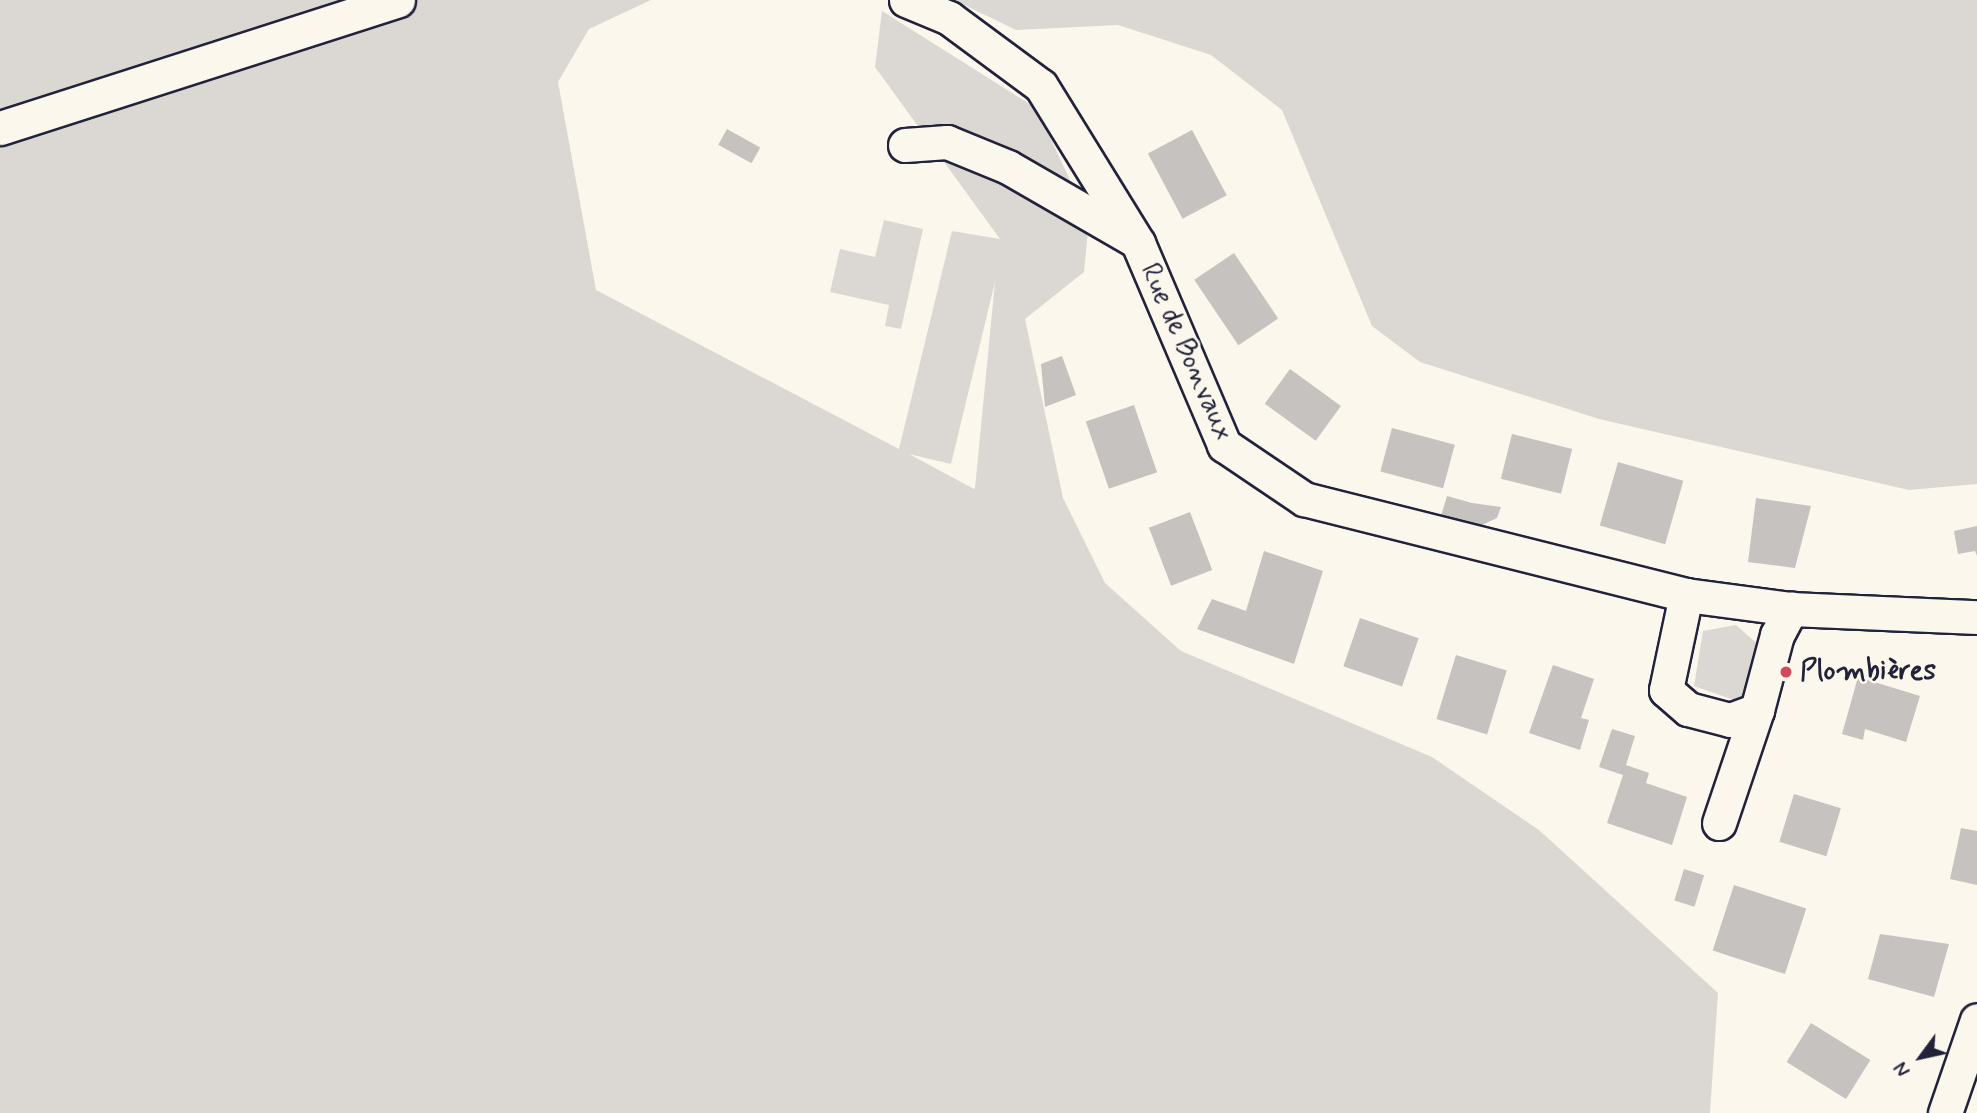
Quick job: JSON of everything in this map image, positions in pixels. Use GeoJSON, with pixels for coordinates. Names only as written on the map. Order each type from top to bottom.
{"type":"FeatureCollection","features":[{"type":"Feature","properties":{"kind":"street"},"geometry":{"type":"LineString","coordinates":[[0,128],[247,46],[398,0]]}},
{"type":"Feature","properties":{"kind":"street","name":"Rue de Bonvaux"},"geometry":{"type":"LineString","coordinates":[[906,0],[949,18],[1041,86],[1138,243],[1224,445],[1304,499],[1686,595],[1791,609],[1977,617]]}},
{"type":"Feature","properties":{"kind":"street"},"geometry":{"type":"LineString","coordinates":[[905,145],[947,142],[996,162],[1138,243]]}},
{"type":"Feature","properties":{"kind":"street"},"geometry":{"type":"LineString","coordinates":[[1686,595],[1666,690],[1688,709],[1730,720],[1757,710]]}},
{"type":"Feature","properties":{"kind":"street"},"geometry":{"type":"LineString","coordinates":[[1719,823],[1757,710],[1777,635],[1791,609]]}},
{"type":"Feature","properties":{"kind":"street"},"geometry":{"type":"LineString","coordinates":[[1944,1113],[1977,1020]]}},
{"type":"Feature","properties":{"kind":"shaded area"},"geometry":{"type":"Polygon","coordinates":[[[0,0],[651,0],[589,29],[558,82],[596,290],[899,449],[952,231],[1000,239],[875,67],[882,11],[1036,108],[1089,220],[1084,272],[1025,319],[1063,498],[1105,583],[1181,651],[1432,757],[1539,830],[1718,993],[1710,1113],[0,1113],[0,0]],[[995,282],[951,464],[909,454],[975,488],[995,282]]]}},
{"type":"Feature","properties":{"kind":"shaded area"},"geometry":{"type":"Polygon","coordinates":[[[954,0],[1977,0],[1977,484],[1909,490],[1599,419],[1420,362],[1372,326],[1282,110],[1211,55],[1118,25],[1016,30],[954,0]]]}},
{"type":"Feature","properties":{"kind":"shaded area"},"geometry":{"type":"Polygon","coordinates":[[[884,220],[923,229],[901,329],[885,326],[889,305],[830,292],[840,249],[875,257],[884,220]]]}},
{"type":"Feature","properties":{"kind":"shaded area"},"geometry":{"type":"Polygon","coordinates":[[[1736,625],[1761,647],[1747,696],[1734,700],[1694,686],[1703,631],[1736,625]]]}},
{"type":"Feature","properties":{"kind":"building"},"geometry":{"type":"Polygon","coordinates":[[[727,129],[760,147],[752,163],[718,145],[727,129]]]}},
{"type":"Feature","properties":{"kind":"building"},"geometry":{"type":"Polygon","coordinates":[[[1192,130],[1227,195],[1183,219],[1148,153],[1192,130]]]}},
{"type":"Feature","properties":{"kind":"building"},"geometry":{"type":"Polygon","coordinates":[[[1234,253],[1278,318],[1238,345],[1194,280],[1234,253]]]}},
{"type":"Feature","properties":{"kind":"building"},"geometry":{"type":"Polygon","coordinates":[[[1062,356],[1076,395],[1045,407],[1041,364],[1062,356]]]}},
{"type":"Feature","properties":{"kind":"building"},"geometry":{"type":"Polygon","coordinates":[[[1290,369],[1341,406],[1316,441],[1265,404],[1290,369]]]}},
{"type":"Feature","properties":{"kind":"building"},"geometry":{"type":"Polygon","coordinates":[[[1134,405],[1157,472],[1109,489],[1086,422],[1134,405]]]}},
{"type":"Feature","properties":{"kind":"building"},"geometry":{"type":"Polygon","coordinates":[[[1392,428],[1455,445],[1443,488],[1380,471],[1392,428]]]}},
{"type":"Feature","properties":{"kind":"building"},"geometry":{"type":"Polygon","coordinates":[[[1512,434],[1572,449],[1561,494],[1501,479],[1512,434]]]}},
{"type":"Feature","properties":{"kind":"building"},"geometry":{"type":"Polygon","coordinates":[[[1618,462],[1683,481],[1665,544],[1600,525],[1618,462]]]}},
{"type":"Feature","properties":{"kind":"building"},"geometry":{"type":"Polygon","coordinates":[[[1447,496],[1501,507],[1497,518],[1480,526],[1441,516],[1447,496]]]}},
{"type":"Feature","properties":{"kind":"building"},"geometry":{"type":"Polygon","coordinates":[[[1756,498],[1811,506],[1795,568],[1748,562],[1756,498]]]}},
{"type":"Feature","properties":{"kind":"building"},"geometry":{"type":"Polygon","coordinates":[[[1190,512],[1212,570],[1171,586],[1149,528],[1190,512]]]}},
{"type":"Feature","properties":{"kind":"building"},"geometry":{"type":"Polygon","coordinates":[[[1977,526],[1977,556],[1975,551],[1958,554],[1954,531],[1977,526]]]}},
{"type":"Feature","properties":{"kind":"building"},"geometry":{"type":"Polygon","coordinates":[[[1264,551],[1323,571],[1294,664],[1197,629],[1212,599],[1246,611],[1264,551]]]}},
{"type":"Feature","properties":{"kind":"building"},"geometry":{"type":"Polygon","coordinates":[[[1360,618],[1419,638],[1402,686],[1343,666],[1360,618]]]}},
{"type":"Feature","properties":{"kind":"building"},"geometry":{"type":"Polygon","coordinates":[[[1456,655],[1507,670],[1487,735],[1436,719],[1456,655]]]}},
{"type":"Feature","properties":{"kind":"building"},"geometry":{"type":"Polygon","coordinates":[[[1553,665],[1594,679],[1581,718],[1589,720],[1580,750],[1529,733],[1553,665]]]}},
{"type":"Feature","properties":{"kind":"building"},"geometry":{"type":"Polygon","coordinates":[[[1858,677],[1920,696],[1906,742],[1865,729],[1863,740],[1842,734],[1858,677]]]}},
{"type":"Feature","properties":{"kind":"building"},"geometry":{"type":"Polygon","coordinates":[[[1612,729],[1635,736],[1626,765],[1649,773],[1646,783],[1687,797],[1672,845],[1607,823],[1623,775],[1599,767],[1612,729]]]}},
{"type":"Feature","properties":{"kind":"building"},"geometry":{"type":"Polygon","coordinates":[[[1794,794],[1841,808],[1826,856],[1779,842],[1794,794]]]}},
{"type":"Feature","properties":{"kind":"building"},"geometry":{"type":"Polygon","coordinates":[[[1961,828],[1977,831],[1977,885],[1950,879],[1961,828]]]}},
{"type":"Feature","properties":{"kind":"building"},"geometry":{"type":"Polygon","coordinates":[[[1684,869],[1704,875],[1694,907],[1674,901],[1684,869]]]}},
{"type":"Feature","properties":{"kind":"building"},"geometry":{"type":"Polygon","coordinates":[[[1734,885],[1806,908],[1785,974],[1713,951],[1734,885]]]}},
{"type":"Feature","properties":{"kind":"building"},"geometry":{"type":"Polygon","coordinates":[[[1880,934],[1949,944],[1934,997],[1868,979],[1880,934]]]}},
{"type":"Feature","properties":{"kind":"building"},"geometry":{"type":"Polygon","coordinates":[[[1811,1023],[1870,1060],[1846,1099],[1787,1062],[1811,1023]]]}},
{"type":"Feature","properties":{"kind":"place","name":"Plombières"},"geometry":{"type":"Point","coordinates":[1786,672]}}]}
